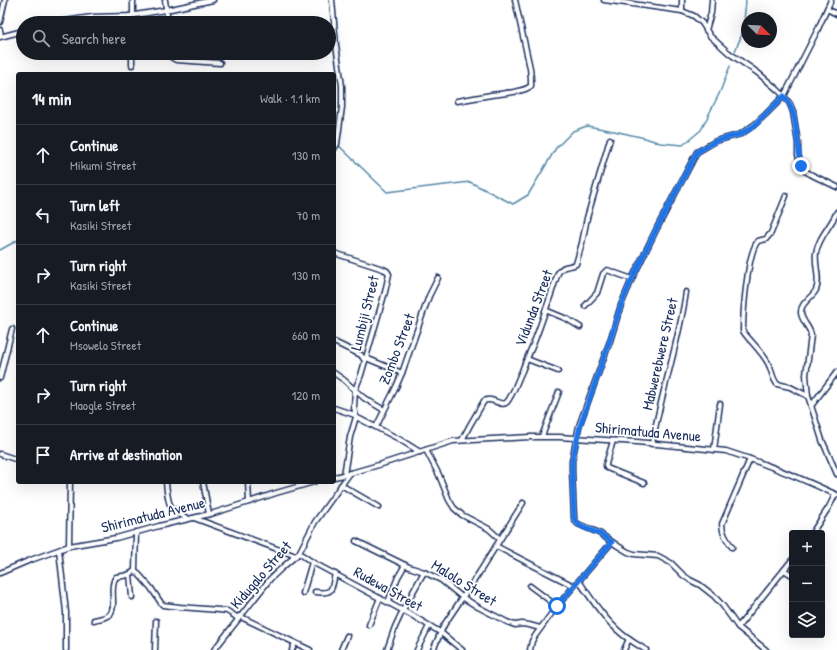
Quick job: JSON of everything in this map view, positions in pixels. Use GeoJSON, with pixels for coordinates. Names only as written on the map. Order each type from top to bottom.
{"type":"FeatureCollection","features":[{"type":"Feature","properties":{"kind":"street"},"geometry":{"type":"LineString","coordinates":[[0,22],[5,0]]}},
{"type":"Feature","properties":{"kind":"street"},"geometry":{"type":"LineString","coordinates":[[131,15],[133,0]]}},
{"type":"Feature","properties":{"kind":"street"},"geometry":{"type":"LineString","coordinates":[[165,0],[167,16]]}},
{"type":"Feature","properties":{"kind":"street"},"geometry":{"type":"LineString","coordinates":[[112,16],[166,10],[213,0]]}},
{"type":"Feature","properties":{"kind":"street"},"geometry":{"type":"LineString","coordinates":[[332,0],[333,16]]}},
{"type":"Feature","properties":{"kind":"street"},"geometry":{"type":"LineString","coordinates":[[457,101],[519,90],[531,86],[530,68],[515,0]]}},
{"type":"Feature","properties":{"kind":"street"},"geometry":{"type":"LineString","coordinates":[[604,0],[682,11],[694,16],[702,23],[710,36],[729,54],[758,73],[784,96],[790,104],[793,112],[798,155],[801,166],[804,171],[837,186]]}},
{"type":"Feature","properties":{"kind":"street"},"geometry":{"type":"LineString","coordinates":[[682,0],[682,11]]}},
{"type":"Feature","properties":{"kind":"street"},"geometry":{"type":"LineString","coordinates":[[706,30],[711,13],[712,0]]}},
{"type":"Feature","properties":{"kind":"street"},"geometry":{"type":"LineString","coordinates":[[766,650],[738,627],[714,596],[700,585],[690,580],[671,563],[658,556],[634,554],[618,546],[599,533],[578,524],[574,518],[572,461],[582,420],[621,305],[657,228],[697,152],[716,141],[741,134],[754,126],[784,96],[831,0]]}},
{"type":"Feature","properties":{"kind":"street"},"geometry":{"type":"LineString","coordinates":[[827,9],[837,14]]}},
{"type":"Feature","properties":{"kind":"street"},"geometry":{"type":"LineString","coordinates":[[0,30],[0,36],[16,33]]}},
{"type":"Feature","properties":{"kind":"street"},"geometry":{"type":"LineString","coordinates":[[336,45],[342,86],[342,107],[336,146]]}},
{"type":"Feature","properties":{"kind":"street"},"geometry":{"type":"LineString","coordinates":[[132,60],[132,65]]}},
{"type":"Feature","properties":{"kind":"street"},"geometry":{"type":"LineString","coordinates":[[176,60],[220,63]]}},
{"type":"Feature","properties":{"kind":"street","name":"Vidunda Street"},"geometry":{"type":"LineString","coordinates":[[462,440],[484,400],[490,399],[504,404],[507,402],[536,337],[558,273],[565,266],[576,264],[579,257],[587,218],[610,139]]}},
{"type":"Feature","properties":{"kind":"street"},"geometry":{"type":"LineString","coordinates":[[786,196],[768,237],[758,241],[754,248],[744,302],[743,331],[764,356],[777,384],[790,387],[808,396]]}},
{"type":"Feature","properties":{"kind":"street"},"geometry":{"type":"LineString","coordinates":[[837,212],[831,225],[820,240],[816,253],[817,288],[801,311],[803,320],[810,330],[811,335],[806,375],[808,396],[822,440],[837,474]]}},
{"type":"Feature","properties":{"kind":"street","name":"Lumbiji Street"},"geometry":{"type":"LineString","coordinates":[[336,254],[387,271],[389,274],[366,359],[355,390],[354,407],[356,416]]}},
{"type":"Feature","properties":{"kind":"street"},"geometry":{"type":"LineString","coordinates":[[585,306],[597,293],[603,274],[606,270],[632,279]]}},
{"type":"Feature","properties":{"kind":"street","name":"Zombo Street"},"geometry":{"type":"LineString","coordinates":[[376,427],[402,373],[429,296],[438,278]]}},
{"type":"Feature","properties":{"kind":"street","name":"Mabwerebwere Street"},"geometry":{"type":"LineString","coordinates":[[652,444],[683,314],[686,292]]}},
{"type":"Feature","properties":{"kind":"street"},"geometry":{"type":"LineString","coordinates":[[545,310],[567,319],[580,327]]}},
{"type":"Feature","properties":{"kind":"street"},"geometry":{"type":"LineString","coordinates":[[0,378],[12,329]]}},
{"type":"Feature","properties":{"kind":"street"},"geometry":{"type":"LineString","coordinates":[[336,343],[366,359],[402,373]]}},
{"type":"Feature","properties":{"kind":"street"},"geometry":{"type":"LineString","coordinates":[[527,359],[558,371]]}},
{"type":"Feature","properties":{"kind":"street"},"geometry":{"type":"LineString","coordinates":[[811,406],[837,372]]}},
{"type":"Feature","properties":{"kind":"street"},"geometry":{"type":"LineString","coordinates":[[336,374],[364,398],[384,410]]}},
{"type":"Feature","properties":{"kind":"street"},"geometry":{"type":"LineString","coordinates":[[542,436],[559,392]]}},
{"type":"Feature","properties":{"kind":"street"},"geometry":{"type":"LineString","coordinates":[[714,450],[720,404]]}},
{"type":"Feature","properties":{"kind":"street"},"geometry":{"type":"LineString","coordinates":[[336,409],[356,416],[420,452]]}},
{"type":"Feature","properties":{"kind":"street"},"geometry":{"type":"LineString","coordinates":[[344,475],[350,437],[356,416]]}},
{"type":"Feature","properties":{"kind":"street","name":"Shirimatuda Avenue"},"geometry":{"type":"LineString","coordinates":[[336,476],[344,475],[382,464],[453,441],[542,436],[613,440],[726,451],[796,476],[836,495]]}},
{"type":"Feature","properties":{"kind":"street"},"geometry":{"type":"LineString","coordinates":[[613,440],[606,464],[607,468],[644,484]]}},
{"type":"Feature","properties":{"kind":"street"},"geometry":{"type":"LineString","coordinates":[[426,450],[439,475],[448,500],[454,508],[462,515],[488,530],[500,539]]}},
{"type":"Feature","properties":{"kind":"street"},"geometry":{"type":"LineString","coordinates":[[0,454],[16,459]]}},
{"type":"Feature","properties":{"kind":"street"},"geometry":{"type":"LineString","coordinates":[[732,547],[724,534],[722,524],[750,459]]}},
{"type":"Feature","properties":{"kind":"street","name":"Kidugalo Street"},"geometry":{"type":"LineString","coordinates":[[214,650],[270,579],[297,554],[315,522],[350,473]]}},
{"type":"Feature","properties":{"kind":"street"},"geometry":{"type":"LineString","coordinates":[[69,546],[70,484]]}},
{"type":"Feature","properties":{"kind":"street"},"geometry":{"type":"LineString","coordinates":[[166,484],[170,506],[179,515],[188,519]]}},
{"type":"Feature","properties":{"kind":"street"},"geometry":{"type":"LineString","coordinates":[[203,484],[209,514]]}},
{"type":"Feature","properties":{"kind":"street"},"geometry":{"type":"LineString","coordinates":[[248,484],[249,502]]}},
{"type":"Feature","properties":{"kind":"street","name":"Shirimatuda Avenue"},"geometry":{"type":"LineString","coordinates":[[0,573],[69,546],[116,538],[209,514],[301,484]]}},
{"type":"Feature","properties":{"kind":"street"},"geometry":{"type":"LineString","coordinates":[[341,485],[379,507]]}},
{"type":"Feature","properties":{"kind":"street"},"geometry":{"type":"LineString","coordinates":[[814,530],[836,495]]}},
{"type":"Feature","properties":{"kind":"street"},"geometry":{"type":"LineString","coordinates":[[434,650],[440,632],[450,615],[523,503]]}},
{"type":"Feature","properties":{"kind":"street","name":"Rudewa Street"},"geometry":{"type":"LineString","coordinates":[[194,518],[297,554],[403,610],[440,632],[462,650]]}},
{"type":"Feature","properties":{"kind":"street"},"geometry":{"type":"LineString","coordinates":[[136,532],[135,570],[164,605],[227,611],[239,618],[310,650]]}},
{"type":"Feature","properties":{"kind":"street","name":"Malolo Street"},"geometry":{"type":"LineString","coordinates":[[356,541],[405,565],[441,580],[462,597],[489,614],[515,625],[522,624],[540,628]]}},
{"type":"Feature","properties":{"kind":"street"},"geometry":{"type":"LineString","coordinates":[[530,650],[532,641],[540,628],[612,542]]}},
{"type":"Feature","properties":{"kind":"street"},"geometry":{"type":"LineString","coordinates":[[496,546],[574,586]]}},
{"type":"Feature","properties":{"kind":"street"},"geometry":{"type":"LineString","coordinates":[[59,550],[66,612],[66,650]]}},
{"type":"Feature","properties":{"kind":"street"},"geometry":{"type":"LineString","coordinates":[[303,592],[312,562]]}},
{"type":"Feature","properties":{"kind":"street"},"geometry":{"type":"LineString","coordinates":[[738,627],[789,564]]}},
{"type":"Feature","properties":{"kind":"street"},"geometry":{"type":"LineString","coordinates":[[388,602],[398,576],[405,565]]}},
{"type":"Feature","properties":{"kind":"street"},"geometry":{"type":"LineString","coordinates":[[94,620],[108,616],[112,612],[114,579],[116,577],[130,574],[135,570]]}},
{"type":"Feature","properties":{"kind":"street"},"geometry":{"type":"LineString","coordinates":[[784,570],[789,573]]}},
{"type":"Feature","properties":{"kind":"street"},"geometry":{"type":"LineString","coordinates":[[383,650],[388,649],[395,627],[424,572]]}},
{"type":"Feature","properties":{"kind":"street"},"geometry":{"type":"LineString","coordinates":[[130,574],[132,597]]}},
{"type":"Feature","properties":{"kind":"street"},"geometry":{"type":"LineString","coordinates":[[315,592],[328,592],[332,587],[335,574]]}},
{"type":"Feature","properties":{"kind":"street"},"geometry":{"type":"LineString","coordinates":[[579,581],[608,620],[623,636],[646,650]]}},
{"type":"Feature","properties":{"kind":"street"},"geometry":{"type":"LineString","coordinates":[[530,586],[557,606]]}},
{"type":"Feature","properties":{"kind":"street"},"geometry":{"type":"LineString","coordinates":[[369,625],[380,598]]}},
{"type":"Feature","properties":{"kind":"street"},"geometry":{"type":"LineString","coordinates":[[155,650],[156,621]]}},
{"type":"Feature","properties":{"kind":"street"},"geometry":{"type":"LineString","coordinates":[[417,650],[429,626]]}},
{"type":"Feature","properties":{"kind":"street"},"geometry":{"type":"LineString","coordinates":[[341,650],[347,636]]}},
{"type":"Feature","properties":{"kind":"street"},"geometry":{"type":"LineString","coordinates":[[624,650],[629,639]]}},
{"type":"Feature","properties":{"kind":"street"},"geometry":{"type":"LineString","coordinates":[[292,650],[295,642]]}},
{"type":"Feature","properties":{"kind":"waterway"},"geometry":{"type":"LineString","coordinates":[[735,51],[743,32],[746,0]]}},
{"type":"Feature","properties":{"kind":"waterway"},"geometry":{"type":"LineString","coordinates":[[336,144],[387,192],[470,182],[513,204],[528,195],[556,148],[573,131],[587,126],[645,138],[660,143],[683,145],[701,130],[720,92],[730,66]]}},
{"type":"Feature","properties":{"kind":"waterway"},"geometry":{"type":"LineString","coordinates":[[0,250],[16,241]]}},
{"type":"Feature","properties":{"kind":"route"},"geometry":{"type":"LineString","coordinates":[[557,606],[612,542],[599,533],[586,528],[575,521],[572,461],[577,438],[586,407],[627,290],[657,228],[697,152],[716,141],[741,134],[754,126],[784,96],[790,104],[793,112],[798,143],[798,155],[801,166]]}}]}
